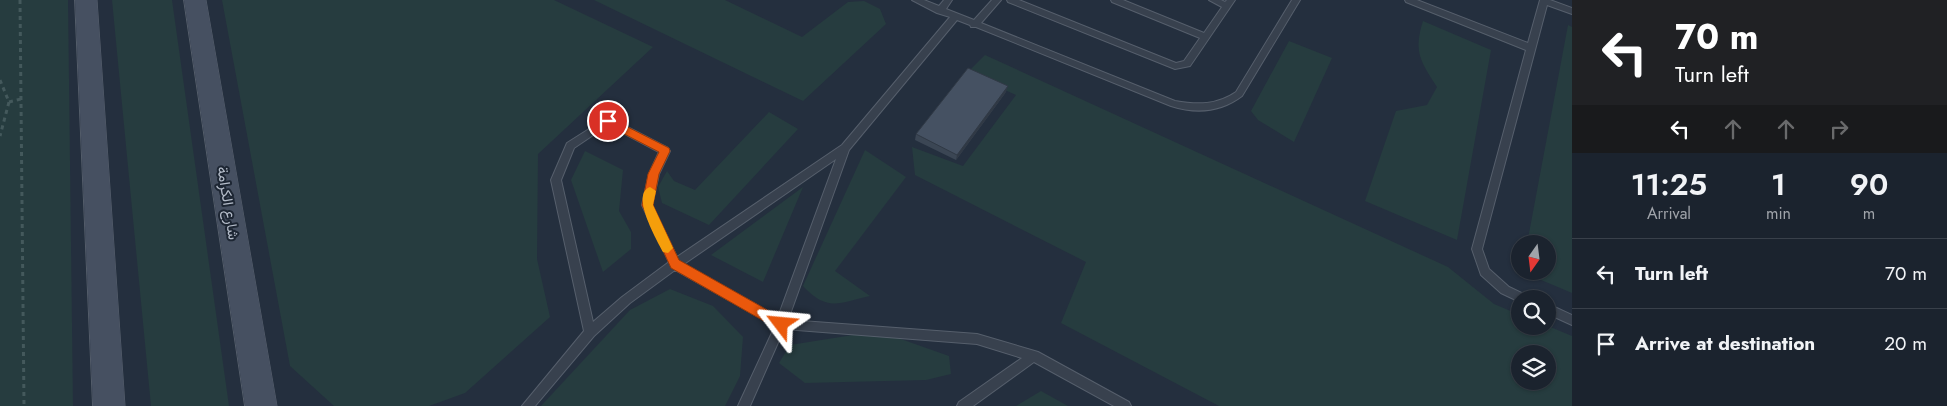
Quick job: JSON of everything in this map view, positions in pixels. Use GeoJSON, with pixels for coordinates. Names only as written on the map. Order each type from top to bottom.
{"type":"FeatureCollection","features":[{"type":"Feature","properties":{"kind":"main road"},"geometry":{"type":"LineString","coordinates":[[86,0],[108,406]]}},
{"type":"Feature","properties":{"kind":"main road","name":"شارع الكرامة"},"geometry":{"type":"LineString","coordinates":[[195,0],[261,406]]}},
{"type":"Feature","properties":{"kind":"lane"},"geometry":{"type":"LineString","coordinates":[[916,0],[974,25],[1174,104],[1205,108],[1225,103],[1239,94],[1296,0]]}},
{"type":"Feature","properties":{"kind":"lane"},"geometry":{"type":"LineString","coordinates":[[940,11],[948,0]]}},
{"type":"Feature","properties":{"kind":"lane"},"geometry":{"type":"LineString","coordinates":[[974,25],[997,0]]}},
{"type":"Feature","properties":{"kind":"lane"},"geometry":{"type":"LineString","coordinates":[[1011,0],[1174,66],[1186,64],[1229,3],[1213,0]]}},
{"type":"Feature","properties":{"kind":"lane"},"geometry":{"type":"LineString","coordinates":[[1115,0],[1206,37]]}},
{"type":"Feature","properties":{"kind":"lane"},"geometry":{"type":"LineString","coordinates":[[1409,0],[1531,48]]}},
{"type":"Feature","properties":{"kind":"lane"},"geometry":{"type":"LineString","coordinates":[[1511,293],[1505,290],[1485,272],[1477,249],[1544,1],[1572,11]]}},
{"type":"Feature","properties":{"kind":"lane"},"geometry":{"type":"LineString","coordinates":[[528,406],[590,332],[626,300],[675,264],[845,148],[955,17]]}},
{"type":"Feature","properties":{"kind":"lane"},"geometry":{"type":"LineString","coordinates":[[590,332],[556,180],[570,146],[608,121],[665,151],[654,174],[647,205],[675,264],[781,324],[977,339],[1034,356],[1125,406]]}},
{"type":"Feature","properties":{"kind":"lane"},"geometry":{"type":"LineString","coordinates":[[744,406],[781,324],[845,148]]}},
{"type":"Feature","properties":{"kind":"lane"},"geometry":{"type":"LineString","coordinates":[[1556,313],[1572,320]]}},
{"type":"Feature","properties":{"kind":"lane"},"geometry":{"type":"LineString","coordinates":[[963,406],[1034,356]]}},
{"type":"Feature","properties":{"kind":"path"},"geometry":{"type":"LineString","coordinates":[[20,0],[24,406]]}},
{"type":"Feature","properties":{"kind":"path"},"geometry":{"type":"LineString","coordinates":[[0,80],[9,102],[0,136]]}},
{"type":"Feature","properties":{"kind":"path"},"geometry":{"type":"LineString","coordinates":[[9,102],[21,99]]}},
{"type":"Feature","properties":{"kind":"green space"},"geometry":{"type":"Polygon","coordinates":[[[0,0],[68,0],[73,406],[0,406],[0,0]]]}},
{"type":"Feature","properties":{"kind":"green space"},"geometry":{"type":"Polygon","coordinates":[[[112,0],[172,0],[229,406],[151,406],[112,0]]]}},
{"type":"Feature","properties":{"kind":"green space"},"geometry":{"type":"Polygon","coordinates":[[[222,0],[554,0],[653,47],[538,154],[537,259],[550,317],[465,393],[429,406],[334,406],[290,366],[222,0]]]}},
{"type":"Feature","properties":{"kind":"green space"},"geometry":{"type":"Polygon","coordinates":[[[594,0],[725,0],[802,37],[848,2],[864,1],[880,9],[886,24],[803,101],[594,0]]]}},
{"type":"Feature","properties":{"kind":"green space"},"geometry":{"type":"Polygon","coordinates":[[[1423,21],[1491,50],[1457,240],[1365,201],[1396,111],[1427,105],[1437,87],[1420,56],[1419,41],[1423,21]]]}},
{"type":"Feature","properties":{"kind":"green space"},"geometry":{"type":"Polygon","coordinates":[[[1568,25],[1572,27],[1572,293],[1541,280],[1556,280],[1556,235],[1529,235],[1568,25]]]}},
{"type":"Feature","properties":{"kind":"green space"},"geometry":{"type":"Polygon","coordinates":[[[1289,41],[1332,58],[1294,142],[1258,120],[1251,111],[1289,41]]]}},
{"type":"Feature","properties":{"kind":"green space"},"geometry":{"type":"Polygon","coordinates":[[[985,55],[1448,267],[1494,304],[1511,311],[1511,335],[1556,335],[1556,329],[1572,336],[1572,406],[1219,406],[1061,323],[1086,262],[915,175],[912,147],[963,166],[1016,95],[967,73],[985,55]]]}},
{"type":"Feature","properties":{"kind":"green space"},"geometry":{"type":"Polygon","coordinates":[[[769,112],[798,129],[709,225],[662,203],[658,187],[667,171],[674,181],[695,190],[769,112]]]}},
{"type":"Feature","properties":{"kind":"green space"},"geometry":{"type":"Polygon","coordinates":[[[865,150],[906,177],[835,271],[870,296],[842,303],[819,300],[803,286],[865,150]]]}},
{"type":"Feature","properties":{"kind":"green space"},"geometry":{"type":"Polygon","coordinates":[[[585,151],[623,170],[619,211],[631,232],[631,249],[603,272],[571,180],[585,151]]]}},
{"type":"Feature","properties":{"kind":"green space"},"geometry":{"type":"Polygon","coordinates":[[[803,187],[763,282],[711,255],[803,187]]]}},
{"type":"Feature","properties":{"kind":"green space"},"geometry":{"type":"Polygon","coordinates":[[[670,289],[713,306],[743,337],[740,376],[725,406],[541,406],[630,310],[670,289]]]}},
{"type":"Feature","properties":{"kind":"green space"},"geometry":{"type":"Polygon","coordinates":[[[878,331],[949,356],[951,374],[926,380],[805,383],[779,363],[790,345],[878,331]]]}},
{"type":"Feature","properties":{"kind":"green space"},"geometry":{"type":"Polygon","coordinates":[[[1041,391],[1068,406],[1016,406],[1041,391]]]}},
{"type":"Feature","properties":{"kind":"building"},"geometry":{"type":"Polygon","coordinates":[[[968,68],[1008,86],[957,155],[916,134],[968,68]]]}},
{"type":"Feature","properties":{"kind":"slow traffic"},"geometry":{"type":"LineString","coordinates":[[650,191],[647,205],[668,248]]}},
{"type":"Feature","properties":{"kind":"route"},"geometry":{"type":"LineString","coordinates":[[608,121],[665,151],[654,174],[647,205],[675,264],[781,324]]}}]}
